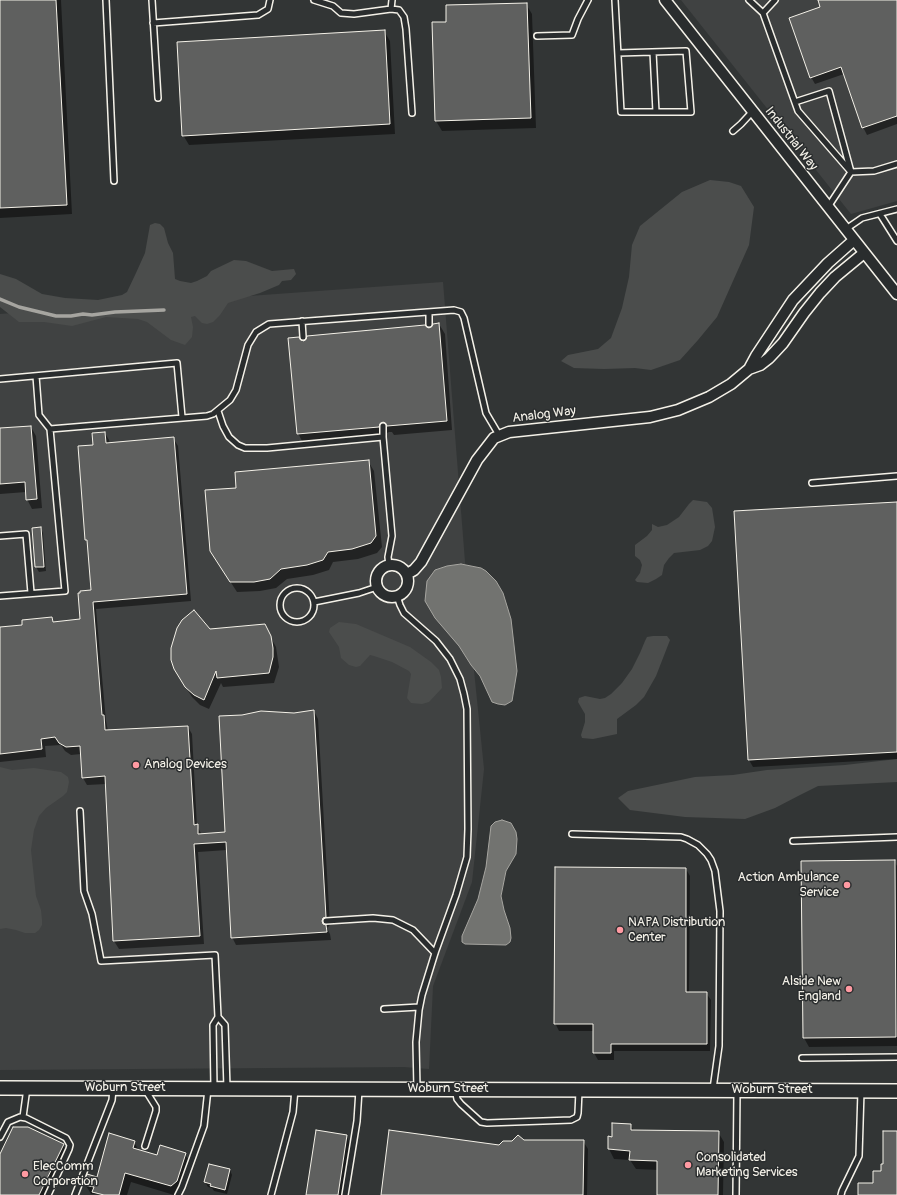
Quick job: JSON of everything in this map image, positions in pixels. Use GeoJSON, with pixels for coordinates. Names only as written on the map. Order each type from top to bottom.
{"type":"FeatureCollection","features":[{"type":"Feature","properties":{"kind":"street","name":"Industrial Way"},"geometry":{"type":"LineString","coordinates":[[665,0],[897,294]]}},
{"type":"Feature","properties":{"kind":"street","name":"Analog Way"},"geometry":{"type":"LineString","coordinates":[[749,369],[793,300],[828,263],[854,240]]}},
{"type":"Feature","properties":{"kind":"street","name":"Analog Way"},"geometry":{"type":"LineString","coordinates":[[407,574],[414,570],[421,562],[477,460],[489,442],[499,435],[509,432],[637,419],[671,412],[695,404],[709,397],[731,384],[749,369],[760,365],[769,358],[783,343],[820,293],[835,277],[864,253]]}},
{"type":"Feature","properties":{"kind":"street"},"geometry":{"type":"LineString","coordinates":[[389,566],[400,568],[407,574],[407,587],[397,596],[391,598],[384,595],[378,587],[376,580],[377,576],[382,570],[389,566]]}},
{"type":"Feature","properties":{"kind":"street","name":"Woburn Street"},"geometry":{"type":"LineString","coordinates":[[0,1088],[455,1088],[897,1091]]}},
{"type":"Feature","properties":{"kind":"lane"},"geometry":{"type":"LineString","coordinates":[[106,0],[114,181]]}},
{"type":"Feature","properties":{"kind":"lane"},"geometry":{"type":"LineString","coordinates":[[152,0],[158,98]]}},
{"type":"Feature","properties":{"kind":"lane"},"geometry":{"type":"LineString","coordinates":[[153,23],[258,15],[268,9],[270,0]]}},
{"type":"Feature","properties":{"kind":"lane"},"geometry":{"type":"LineString","coordinates":[[314,0],[333,6],[341,13],[354,14],[391,9],[399,10],[404,17],[412,113]]}},
{"type":"Feature","properties":{"kind":"lane"},"geometry":{"type":"LineString","coordinates":[[391,9],[392,0]]}},
{"type":"Feature","properties":{"kind":"lane"},"geometry":{"type":"LineString","coordinates":[[537,36],[572,36],[578,19],[588,0]]}},
{"type":"Feature","properties":{"kind":"lane"},"geometry":{"type":"LineString","coordinates":[[615,0],[618,53],[622,112],[691,112],[686,51],[618,53]]}},
{"type":"Feature","properties":{"kind":"lane"},"geometry":{"type":"LineString","coordinates":[[749,0],[749,2],[763,13],[798,111],[851,172]]}},
{"type":"Feature","properties":{"kind":"lane"},"geometry":{"type":"LineString","coordinates":[[763,13],[775,0]]}},
{"type":"Feature","properties":{"kind":"lane"},"geometry":{"type":"LineString","coordinates":[[653,52],[656,112]]}},
{"type":"Feature","properties":{"kind":"lane"},"geometry":{"type":"LineString","coordinates":[[795,102],[829,91],[851,172],[828,207]]}},
{"type":"Feature","properties":{"kind":"lane"},"geometry":{"type":"LineString","coordinates":[[733,131],[753,111]]}},
{"type":"Feature","properties":{"kind":"lane"},"geometry":{"type":"LineString","coordinates":[[851,172],[874,171],[897,164]]}},
{"type":"Feature","properties":{"kind":"lane"},"geometry":{"type":"LineString","coordinates":[[846,229],[862,218],[897,210]]}},
{"type":"Feature","properties":{"kind":"lane"},"geometry":{"type":"LineString","coordinates":[[880,214],[897,241]]}},
{"type":"Feature","properties":{"kind":"lane"},"geometry":{"type":"LineString","coordinates":[[50,429],[207,416],[218,411],[230,400],[236,390],[248,345],[256,332],[269,324],[457,310],[463,314],[486,413],[499,435]]}},
{"type":"Feature","properties":{"kind":"lane"},"geometry":{"type":"LineString","coordinates":[[429,312],[429,324]]}},
{"type":"Feature","properties":{"kind":"lane"},"geometry":{"type":"LineString","coordinates":[[302,321],[303,337]]}},
{"type":"Feature","properties":{"kind":"lane"},"geometry":{"type":"LineString","coordinates":[[0,379],[177,363],[182,417]]}},
{"type":"Feature","properties":{"kind":"lane"},"geometry":{"type":"LineString","coordinates":[[0,596],[64,591],[50,429],[40,415],[36,376]]}},
{"type":"Feature","properties":{"kind":"lane"},"geometry":{"type":"LineString","coordinates":[[218,411],[223,426],[229,437],[238,445],[245,448],[267,448],[384,437]]}},
{"type":"Feature","properties":{"kind":"lane"},"geometry":{"type":"LineString","coordinates":[[383,426],[392,536],[388,557],[389,566]]}},
{"type":"Feature","properties":{"kind":"lane"},"geometry":{"type":"LineString","coordinates":[[812,483],[897,476]]}},
{"type":"Feature","properties":{"kind":"lane"},"geometry":{"type":"LineString","coordinates":[[0,536],[26,534],[31,594]]}},
{"type":"Feature","properties":{"kind":"lane"},"geometry":{"type":"LineString","coordinates":[[314,602],[359,593],[378,587]]}},
{"type":"Feature","properties":{"kind":"lane"},"geometry":{"type":"LineString","coordinates":[[294,588],[301,588],[309,593],[314,602],[311,613],[307,618],[298,622],[287,618],[280,607],[281,599],[284,593],[294,588]]}},
{"type":"Feature","properties":{"kind":"lane"},"geometry":{"type":"LineString","coordinates":[[397,596],[404,613],[436,641],[450,659],[460,679],[467,709],[467,857],[456,895],[434,953],[419,1007],[416,1042],[417,1089]]}},
{"type":"Feature","properties":{"kind":"lane"},"geometry":{"type":"LineString","coordinates":[[80,811],[84,891],[92,914],[101,961],[215,955],[218,1017],[213,1025],[216,1088]]}},
{"type":"Feature","properties":{"kind":"lane"},"geometry":{"type":"LineString","coordinates":[[572,834],[681,837],[698,845],[707,854],[715,871],[720,911],[719,1046],[713,1090]]}},
{"type":"Feature","properties":{"kind":"lane"},"geometry":{"type":"LineString","coordinates":[[792,842],[897,837]]}},
{"type":"Feature","properties":{"kind":"lane"},"geometry":{"type":"LineString","coordinates":[[326,921],[373,918],[394,920],[413,930],[434,953]]}},
{"type":"Feature","properties":{"kind":"lane"},"geometry":{"type":"LineString","coordinates":[[384,1008],[419,1007]]}},
{"type":"Feature","properties":{"kind":"lane"},"geometry":{"type":"LineString","coordinates":[[178,1195],[204,1126],[216,1088],[225,1025],[218,1017]]}},
{"type":"Feature","properties":{"kind":"lane"},"geometry":{"type":"LineString","coordinates":[[802,1058],[897,1057]]}},
{"type":"Feature","properties":{"kind":"lane"},"geometry":{"type":"LineString","coordinates":[[23,1117],[27,1088]]}},
{"type":"Feature","properties":{"kind":"lane"},"geometry":{"type":"LineString","coordinates":[[75,1195],[112,1100],[113,1088]]}},
{"type":"Feature","properties":{"kind":"lane"},"geometry":{"type":"LineString","coordinates":[[144,1088],[156,1107],[145,1146]]}},
{"type":"Feature","properties":{"kind":"lane"},"geometry":{"type":"LineString","coordinates":[[271,1195],[293,1112],[295,1088]]}},
{"type":"Feature","properties":{"kind":"lane"},"geometry":{"type":"LineString","coordinates":[[455,1088],[457,1100],[481,1122],[487,1123],[571,1120],[577,1117],[579,1089]]}},
{"type":"Feature","properties":{"kind":"lane"},"geometry":{"type":"LineString","coordinates":[[345,1195],[357,1121],[359,1089]]}},
{"type":"Feature","properties":{"kind":"lane"},"geometry":{"type":"LineString","coordinates":[[736,1195],[738,1090]]}},
{"type":"Feature","properties":{"kind":"lane"},"geometry":{"type":"LineString","coordinates":[[841,1195],[859,1156],[861,1090]]}},
{"type":"Feature","properties":{"kind":"lane"},"geometry":{"type":"LineString","coordinates":[[0,1137],[8,1122],[23,1117],[66,1138],[70,1145],[69,1150],[48,1195]]}},
{"type":"Feature","properties":{"kind":"shaded area"},"geometry":{"type":"Polygon","coordinates":[[[681,0],[897,0],[897,201],[851,214],[681,0]]]}},
{"type":"Feature","properties":{"kind":"shaded area"},"geometry":{"type":"Polygon","coordinates":[[[710,180],[729,182],[741,186],[754,207],[749,245],[717,317],[680,360],[651,370],[635,368],[574,368],[561,361],[568,355],[598,349],[611,338],[622,308],[629,277],[632,245],[640,226],[682,192],[710,180]]]}},
{"type":"Feature","properties":{"kind":"shaded area"},"geometry":{"type":"Polygon","coordinates":[[[155,223],[160,224],[164,228],[168,243],[173,253],[175,279],[180,281],[191,283],[197,281],[207,276],[211,271],[234,260],[246,261],[272,271],[294,269],[296,274],[291,280],[282,281],[279,285],[260,293],[228,303],[213,322],[207,324],[202,323],[195,316],[191,317],[193,327],[192,337],[185,345],[171,340],[147,322],[138,319],[106,317],[72,326],[44,322],[19,322],[0,307],[0,274],[16,279],[42,294],[65,298],[98,300],[122,295],[127,292],[145,253],[150,225],[155,223]]]}},
{"type":"Feature","properties":{"kind":"shaded area"},"geometry":{"type":"Polygon","coordinates":[[[443,282],[472,651],[484,769],[472,882],[433,986],[429,1069],[404,1067],[0,1070],[0,314],[443,282]]]}},
{"type":"Feature","properties":{"kind":"shaded area"},"geometry":{"type":"Polygon","coordinates":[[[693,500],[707,502],[712,508],[715,527],[712,541],[708,546],[700,550],[674,553],[664,565],[662,575],[648,583],[637,582],[635,580],[640,573],[642,565],[640,560],[635,556],[635,545],[652,530],[652,524],[658,527],[667,525],[679,517],[693,500]]]}},
{"type":"Feature","properties":{"kind":"shaded area"},"geometry":{"type":"Polygon","coordinates":[[[461,564],[481,568],[486,571],[496,581],[503,593],[511,619],[517,671],[512,701],[505,705],[492,702],[480,676],[459,646],[435,618],[425,601],[427,581],[435,570],[461,564]]]}},
{"type":"Feature","properties":{"kind":"shaded area"},"geometry":{"type":"Polygon","coordinates":[[[339,622],[356,624],[410,647],[431,662],[439,670],[442,688],[429,702],[422,704],[411,703],[407,698],[411,674],[409,671],[392,662],[370,655],[360,666],[356,667],[349,665],[341,658],[339,647],[329,632],[330,628],[339,622]]]}},
{"type":"Feature","properties":{"kind":"shaded area"},"geometry":{"type":"Polygon","coordinates":[[[667,636],[670,640],[656,676],[644,697],[617,719],[617,734],[593,739],[582,738],[581,735],[585,722],[585,714],[578,702],[579,698],[585,696],[600,699],[611,694],[622,683],[632,669],[647,637],[667,636]]]}},
{"type":"Feature","properties":{"kind":"shaded area"},"geometry":{"type":"Polygon","coordinates":[[[897,759],[897,782],[818,786],[775,808],[745,819],[685,817],[630,810],[618,798],[628,791],[695,777],[733,775],[767,770],[845,765],[897,759]]]}},
{"type":"Feature","properties":{"kind":"shaded area"},"geometry":{"type":"Polygon","coordinates":[[[0,767],[12,770],[34,768],[61,772],[68,777],[69,782],[67,792],[46,808],[39,816],[34,830],[31,850],[36,896],[41,910],[42,920],[42,925],[35,933],[25,933],[6,928],[0,929],[0,767]]]}},
{"type":"Feature","properties":{"kind":"shaded area"},"geometry":{"type":"Polygon","coordinates":[[[502,820],[511,823],[516,832],[517,839],[516,854],[506,871],[501,896],[510,928],[510,942],[506,945],[465,944],[462,942],[462,936],[478,899],[486,867],[491,826],[495,822],[502,820]]]}},
{"type":"Feature","properties":{"kind":"building"},"geometry":{"type":"Polygon","coordinates":[[[0,0],[56,0],[67,205],[0,208],[0,0]]]}},
{"type":"Feature","properties":{"kind":"building"},"geometry":{"type":"Polygon","coordinates":[[[818,0],[897,0],[897,116],[862,128],[841,67],[810,78],[789,18],[820,7],[818,0]]]}},
{"type":"Feature","properties":{"kind":"building"},"geometry":{"type":"Polygon","coordinates":[[[527,3],[531,118],[435,121],[432,22],[446,22],[446,5],[527,3]]]}},
{"type":"Feature","properties":{"kind":"building"},"geometry":{"type":"Polygon","coordinates":[[[385,30],[390,124],[182,136],[177,42],[385,30]]]}},
{"type":"Feature","properties":{"kind":"building"},"geometry":{"type":"Polygon","coordinates":[[[439,323],[447,421],[387,426],[383,422],[379,427],[297,434],[288,338],[299,337],[304,341],[307,336],[425,325],[429,328],[433,324],[439,323]]]}},
{"type":"Feature","properties":{"kind":"building"},"geometry":{"type":"Polygon","coordinates":[[[31,426],[37,499],[26,500],[25,482],[0,484],[0,428],[31,426]]]}},
{"type":"Feature","properties":{"kind":"building","name":"Analog Devices"},"geometry":{"type":"Polygon","coordinates":[[[105,432],[106,443],[174,437],[187,594],[93,602],[102,715],[104,715],[105,730],[188,726],[194,825],[198,824],[198,834],[225,832],[219,716],[242,715],[261,711],[294,713],[314,710],[326,917],[323,918],[322,921],[323,924],[326,925],[327,932],[231,938],[226,842],[194,844],[200,936],[113,941],[105,776],[82,778],[80,746],[66,747],[59,743],[55,737],[41,739],[42,749],[0,754],[0,627],[22,625],[22,620],[52,617],[53,622],[80,619],[78,593],[80,593],[80,591],[91,590],[87,540],[85,540],[78,446],[93,445],[92,433],[105,432]]]}},
{"type":"Feature","properties":{"kind":"building"},"geometry":{"type":"Polygon","coordinates":[[[369,460],[376,536],[371,543],[352,549],[328,552],[323,560],[307,565],[281,569],[270,579],[254,582],[230,582],[210,551],[205,490],[236,488],[235,472],[369,460]]]}},
{"type":"Feature","properties":{"kind":"building"},"geometry":{"type":"Polygon","coordinates":[[[897,502],[897,752],[748,760],[734,511],[897,502]]]}},
{"type":"Feature","properties":{"kind":"building"},"geometry":{"type":"Polygon","coordinates":[[[41,527],[44,567],[35,567],[32,528],[41,527]]]}},
{"type":"Feature","properties":{"kind":"building"},"geometry":{"type":"Polygon","coordinates":[[[194,610],[210,629],[265,624],[271,636],[273,648],[273,657],[269,673],[217,678],[216,671],[204,700],[194,695],[185,687],[174,669],[171,660],[171,648],[177,628],[182,620],[194,610]]]}},
{"type":"Feature","properties":{"kind":"building"},"geometry":{"type":"Polygon","coordinates":[[[895,860],[896,1037],[803,1038],[801,861],[895,860]]]}},
{"type":"Feature","properties":{"kind":"building","name":"NAPA Distribution Center"},"geometry":{"type":"Polygon","coordinates":[[[555,867],[686,868],[686,992],[707,992],[707,1044],[611,1044],[611,1053],[593,1053],[593,1024],[554,1024],[555,867]]]}},
{"type":"Feature","properties":{"kind":"building","name":"Consolidated Marketing Services"},"geometry":{"type":"Polygon","coordinates":[[[612,1123],[631,1124],[631,1130],[719,1131],[718,1195],[657,1195],[657,1161],[629,1160],[630,1151],[608,1149],[608,1136],[612,1137],[612,1123]]]}},
{"type":"Feature","properties":{"kind":"building","name":"ElecComm Corporation"},"geometry":{"type":"Polygon","coordinates":[[[13,1127],[28,1127],[64,1144],[39,1195],[0,1195],[0,1154],[13,1127]]]}},
{"type":"Feature","properties":{"kind":"building"},"geometry":{"type":"Polygon","coordinates":[[[316,1130],[347,1135],[338,1195],[306,1195],[316,1130]]]}},
{"type":"Feature","properties":{"kind":"building"},"geometry":{"type":"Polygon","coordinates":[[[389,1130],[499,1145],[503,1141],[512,1141],[518,1135],[524,1140],[584,1140],[583,1195],[381,1195],[389,1130]]]}},
{"type":"Feature","properties":{"kind":"building"},"geometry":{"type":"Polygon","coordinates":[[[883,1131],[897,1131],[897,1195],[858,1195],[858,1183],[873,1183],[873,1171],[881,1171],[881,1164],[883,1164],[883,1131]]]}},
{"type":"Feature","properties":{"kind":"building"},"geometry":{"type":"Polygon","coordinates":[[[109,1133],[135,1141],[133,1148],[157,1155],[160,1145],[186,1153],[177,1181],[171,1186],[125,1173],[119,1195],[104,1195],[92,1192],[94,1187],[84,1185],[85,1180],[87,1174],[97,1177],[109,1133]]]}},
{"type":"Feature","properties":{"kind":"building"},"geometry":{"type":"Polygon","coordinates":[[[209,1164],[230,1169],[225,1190],[210,1186],[211,1184],[204,1182],[209,1164]]]}},
{"type":"Feature","properties":{"kind":"waterway"},"geometry":{"type":"LineString","coordinates":[[0,299],[19,307],[56,316],[164,310]]}},
{"type":"Feature","properties":{"kind":"place","name":"Analog Devices"},"geometry":{"type":"Point","coordinates":[136,765]}},
{"type":"Feature","properties":{"kind":"place","name":"Action Ambulance Service"},"geometry":{"type":"Point","coordinates":[847,885]}},
{"type":"Feature","properties":{"kind":"place","name":"NAPA Distribution Center"},"geometry":{"type":"Point","coordinates":[620,930]}},
{"type":"Feature","properties":{"kind":"place","name":"Alside New England"},"geometry":{"type":"Point","coordinates":[849,989]}},
{"type":"Feature","properties":{"kind":"place","name":"Consolidated Marketing Services"},"geometry":{"type":"Point","coordinates":[688,1165]}},
{"type":"Feature","properties":{"kind":"place","name":"ElecComm Corporation"},"geometry":{"type":"Point","coordinates":[25,1174]}}]}
